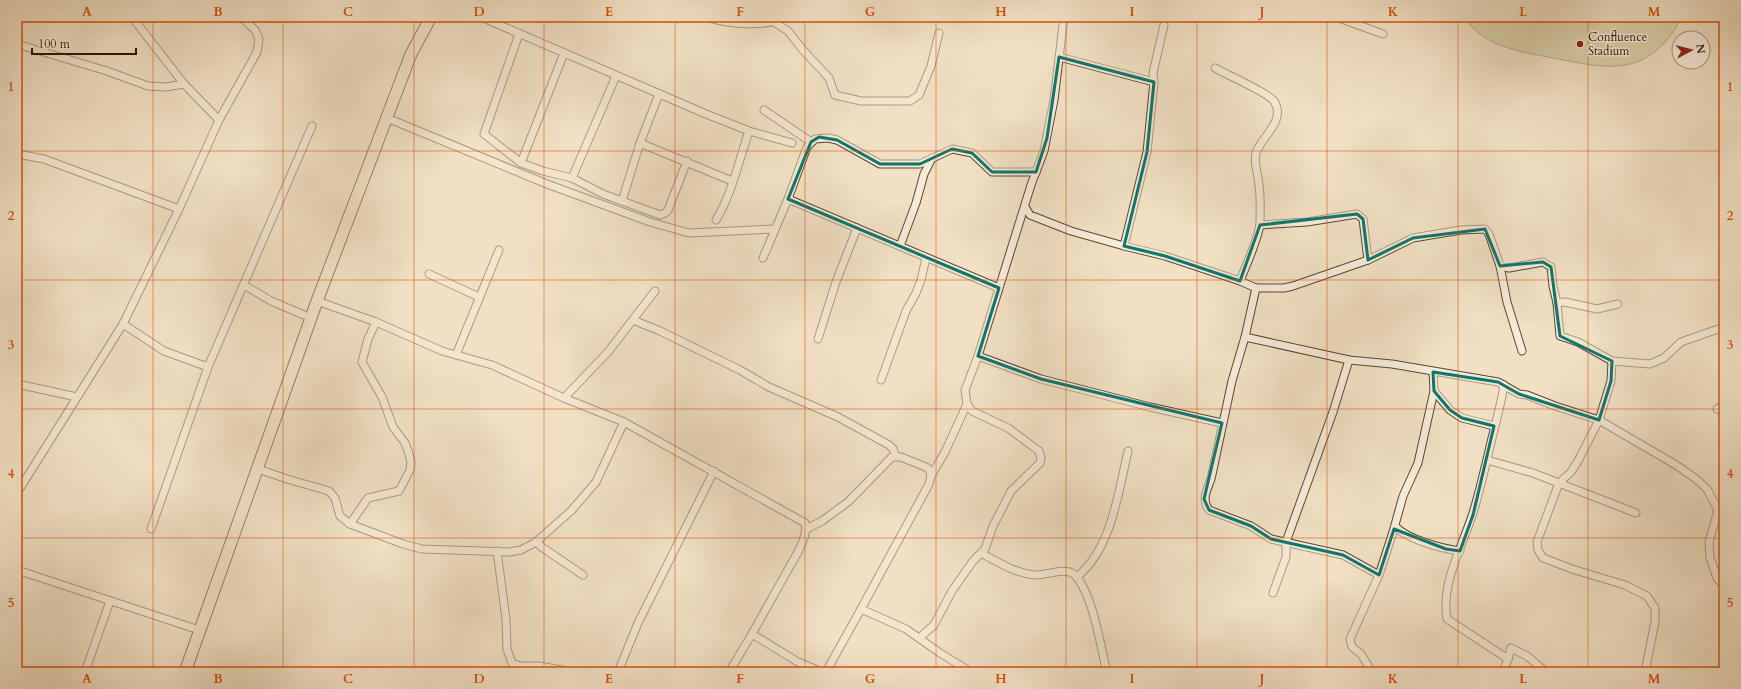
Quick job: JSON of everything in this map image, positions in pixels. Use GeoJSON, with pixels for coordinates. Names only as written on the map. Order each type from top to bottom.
{"type":"FeatureCollection","features":[{"type":"Feature","properties":{"kind":"main road"},"geometry":{"type":"LineString","coordinates":[[179,672],[193,628],[304,315],[406,52],[422,17]]}},
{"type":"Feature","properties":{"kind":"main road"},"geometry":{"type":"LineString","coordinates":[[185,672],[258,470],[316,302],[412,54],[431,17]]}},
{"type":"Feature","properties":{"kind":"street"},"geometry":{"type":"LineString","coordinates":[[132,17],[184,84],[219,120]]}},
{"type":"Feature","properties":{"kind":"street"},"geometry":{"type":"LineString","coordinates":[[17,493],[124,324],[180,209],[219,120],[257,52],[259,39],[255,30],[241,17]]}},
{"type":"Feature","properties":{"kind":"street"},"geometry":{"type":"LineString","coordinates":[[481,17],[616,76],[749,131],[792,143]]}},
{"type":"Feature","properties":{"kind":"street"},"geometry":{"type":"LineString","coordinates":[[706,17],[730,23],[774,22],[784,17]]}},
{"type":"Feature","properties":{"kind":"street"},"geometry":{"type":"LineString","coordinates":[[919,638],[934,625],[952,591],[985,549],[993,526],[1011,491],[1040,463],[1041,458],[1039,451],[1008,428],[972,411],[967,404],[965,390],[978,356],[1047,138],[1064,17]]}},
{"type":"Feature","properties":{"kind":"street"},"geometry":{"type":"LineString","coordinates":[[1336,17],[1383,34]]}},
{"type":"Feature","properties":{"kind":"street"},"geometry":{"type":"LineString","coordinates":[[774,22],[788,31],[829,78],[835,95],[861,101],[910,101],[919,95],[931,66],[939,33]]}},
{"type":"Feature","properties":{"kind":"street"},"geometry":{"type":"LineString","coordinates":[[1124,246],[1147,152],[1154,82],[1152,73],[1164,25]]}},
{"type":"Feature","properties":{"kind":"street"},"geometry":{"type":"LineString","coordinates":[[519,34],[484,134],[521,162],[543,171],[572,178],[622,201],[660,215],[665,213],[687,161]]}},
{"type":"Feature","properties":{"kind":"street"},"geometry":{"type":"LineString","coordinates":[[17,44],[107,70],[148,86],[166,87],[184,84]]}},
{"type":"Feature","properties":{"kind":"street"},"geometry":{"type":"LineString","coordinates":[[521,162],[564,53]]}},
{"type":"Feature","properties":{"kind":"street"},"geometry":{"type":"LineString","coordinates":[[1059,57],[1154,82]]}},
{"type":"Feature","properties":{"kind":"street"},"geometry":{"type":"LineString","coordinates":[[1215,68],[1258,90],[1273,100],[1276,108],[1276,121],[1256,152],[1260,187],[1260,225],[1240,281]]}},
{"type":"Feature","properties":{"kind":"street"},"geometry":{"type":"LineString","coordinates":[[572,178],[616,76]]}},
{"type":"Feature","properties":{"kind":"street"},"geometry":{"type":"LineString","coordinates":[[622,201],[640,143],[659,94]]}},
{"type":"Feature","properties":{"kind":"street"},"geometry":{"type":"LineString","coordinates":[[764,110],[811,142]]}},
{"type":"Feature","properties":{"kind":"street"},"geometry":{"type":"LineString","coordinates":[[387,118],[546,184],[650,222],[689,233],[775,229]]}},
{"type":"Feature","properties":{"kind":"street"},"geometry":{"type":"LineString","coordinates":[[151,528],[208,367],[312,126]]}},
{"type":"Feature","properties":{"kind":"street"},"geometry":{"type":"LineString","coordinates":[[716,220],[722,208],[749,131]]}},
{"type":"Feature","properties":{"kind":"street"},"geometry":{"type":"LineString","coordinates":[[763,258],[788,199],[807,147],[811,142],[819,138],[837,140],[880,164],[920,164],[952,149],[972,153],[992,172],[1036,172]]}},
{"type":"Feature","properties":{"kind":"street"},"geometry":{"type":"LineString","coordinates":[[640,143],[687,161],[732,181]]}},
{"type":"Feature","properties":{"kind":"street"},"geometry":{"type":"LineString","coordinates":[[17,154],[44,159],[180,209]]}},
{"type":"Feature","properties":{"kind":"street"},"geometry":{"type":"LineString","coordinates":[[900,246],[916,203],[924,174],[932,158]]}},
{"type":"Feature","properties":{"kind":"street"},"geometry":{"type":"LineString","coordinates":[[788,199],[999,288]]}},
{"type":"Feature","properties":{"kind":"street"},"geometry":{"type":"LineString","coordinates":[[1025,206],[1030,215],[1071,231],[1165,256],[1240,281],[1256,288],[1293,286],[1368,260],[1413,238],[1461,230],[1485,229],[1489,234],[1500,266],[1507,302],[1522,350]]}},
{"type":"Feature","properties":{"kind":"street"},"geometry":{"type":"LineString","coordinates":[[1260,225],[1307,222],[1357,214],[1363,219],[1368,260]]}},
{"type":"Feature","properties":{"kind":"street"},"geometry":{"type":"LineString","coordinates":[[818,339],[836,282],[857,228]]}},
{"type":"Feature","properties":{"kind":"street"},"geometry":{"type":"LineString","coordinates":[[456,355],[499,250]]}},
{"type":"Feature","properties":{"kind":"street"},"geometry":{"type":"LineString","coordinates":[[881,380],[906,311],[919,287],[926,258]]}},
{"type":"Feature","properties":{"kind":"street"},"geometry":{"type":"LineString","coordinates":[[1500,266],[1509,268],[1543,262],[1551,268],[1557,304],[1560,336],[1578,342],[1612,361],[1650,364],[1664,358],[1681,342],[1724,327]]}},
{"type":"Feature","properties":{"kind":"street"},"geometry":{"type":"LineString","coordinates":[[429,274],[479,297]]}},
{"type":"Feature","properties":{"kind":"street"},"geometry":{"type":"LineString","coordinates":[[244,285],[271,301],[304,315]]}},
{"type":"Feature","properties":{"kind":"street"},"geometry":{"type":"LineString","coordinates":[[1256,288],[1245,337],[1222,423],[1211,479],[1204,499],[1205,505],[1209,510],[1251,526],[1271,539],[1343,555],[1379,575]]}},
{"type":"Feature","properties":{"kind":"street"},"geometry":{"type":"LineString","coordinates":[[564,398],[608,352],[655,291]]}},
{"type":"Feature","properties":{"kind":"street"},"geometry":{"type":"LineString","coordinates":[[316,302],[376,322],[442,351],[492,365],[564,398],[624,422],[805,523],[806,529],[799,550],[729,672]]}},
{"type":"Feature","properties":{"kind":"street"},"geometry":{"type":"LineString","coordinates":[[1557,304],[1565,302],[1597,308],[1618,304]]}},
{"type":"Feature","properties":{"kind":"street"},"geometry":{"type":"LineString","coordinates":[[633,320],[660,331],[740,370],[769,387],[838,418],[889,445],[894,450],[896,457]]}},
{"type":"Feature","properties":{"kind":"street"},"geometry":{"type":"LineString","coordinates":[[350,524],[368,498],[399,491],[406,479],[411,462],[408,449],[394,427],[382,397],[362,362],[368,339],[376,322]]}},
{"type":"Feature","properties":{"kind":"street"},"geometry":{"type":"LineString","coordinates":[[124,324],[164,351],[208,367]]}},
{"type":"Feature","properties":{"kind":"street"},"geometry":{"type":"LineString","coordinates":[[1245,337],[1349,360],[1392,364],[1491,381],[1504,385],[1519,394],[1526,395],[1599,420],[1676,465],[1707,489],[1717,508],[1718,514],[1709,542],[1710,558],[1717,578],[1724,586]]}},
{"type":"Feature","properties":{"kind":"street"},"geometry":{"type":"LineString","coordinates":[[978,356],[1041,379],[1150,407],[1222,423]]}},
{"type":"Feature","properties":{"kind":"street"},"geometry":{"type":"LineString","coordinates":[[1273,593],[1286,557],[1286,542],[1333,412],[1349,360]]}},
{"type":"Feature","properties":{"kind":"street"},"geometry":{"type":"LineString","coordinates":[[1612,361],[1611,381],[1599,420],[1578,461],[1559,483],[1551,508],[1541,528],[1537,542],[1538,550],[1543,558],[1575,570],[1625,585],[1647,596],[1655,608],[1655,622],[1645,672]]}},
{"type":"Feature","properties":{"kind":"street"},"geometry":{"type":"LineString","coordinates":[[1372,672],[1361,654],[1352,647],[1350,639],[1379,575],[1403,496],[1418,463],[1434,391],[1433,372]]}},
{"type":"Feature","properties":{"kind":"street"},"geometry":{"type":"LineString","coordinates":[[17,384],[78,397]]}},
{"type":"Feature","properties":{"kind":"street"},"geometry":{"type":"LineString","coordinates":[[1504,385],[1501,406],[1494,426],[1473,514],[1447,589],[1446,609],[1447,619],[1508,660]]}},
{"type":"Feature","properties":{"kind":"street"},"geometry":{"type":"LineString","coordinates":[[1434,391],[1450,410],[1462,418],[1494,426]]}},
{"type":"Feature","properties":{"kind":"street"},"geometry":{"type":"LineString","coordinates":[[826,672],[929,484],[931,476],[945,452],[967,404]]}},
{"type":"Feature","properties":{"kind":"street"},"geometry":{"type":"LineString","coordinates":[[1717,409],[1724,405]]}},
{"type":"Feature","properties":{"kind":"street"},"geometry":{"type":"LineString","coordinates":[[258,470],[329,491],[335,498],[340,516],[350,524],[382,537],[422,549],[509,552],[521,550],[536,542],[572,511],[596,482],[624,422]]}},
{"type":"Feature","properties":{"kind":"street"},"geometry":{"type":"LineString","coordinates":[[1077,577],[1088,568],[1103,542],[1115,508],[1128,451]]}},
{"type":"Feature","properties":{"kind":"street"},"geometry":{"type":"LineString","coordinates":[[806,529],[822,521],[848,502],[892,457],[901,457],[928,468],[931,476]]}},
{"type":"Feature","properties":{"kind":"street"},"geometry":{"type":"LineString","coordinates":[[1487,460],[1533,473],[1636,514]]}},
{"type":"Feature","properties":{"kind":"street"},"geometry":{"type":"LineString","coordinates":[[618,672],[638,623],[714,472]]}},
{"type":"Feature","properties":{"kind":"street"},"geometry":{"type":"LineString","coordinates":[[1395,526],[1399,531],[1424,541],[1446,549],[1460,551]]}},
{"type":"Feature","properties":{"kind":"street"},"geometry":{"type":"LineString","coordinates":[[536,542],[583,575]]}},
{"type":"Feature","properties":{"kind":"street"},"geometry":{"type":"LineString","coordinates":[[497,551],[506,618],[507,649],[512,663],[520,666],[540,666],[572,672]]}},
{"type":"Feature","properties":{"kind":"street"},"geometry":{"type":"LineString","coordinates":[[981,553],[1023,573],[1042,575],[1070,571],[1077,577],[1093,613],[1107,672]]}},
{"type":"Feature","properties":{"kind":"street"},"geometry":{"type":"LineString","coordinates":[[17,570],[193,628]]}},
{"type":"Feature","properties":{"kind":"street"},"geometry":{"type":"LineString","coordinates":[[85,672],[110,601]]}},
{"type":"Feature","properties":{"kind":"street"},"geometry":{"type":"LineString","coordinates":[[861,609],[906,629],[971,672]]}},
{"type":"Feature","properties":{"kind":"street"},"geometry":{"type":"LineString","coordinates":[[752,634],[798,662],[822,672]]}},
{"type":"Feature","properties":{"kind":"street"},"geometry":{"type":"LineString","coordinates":[[1503,672],[1511,648],[1527,656],[1546,672]]}},
{"type":"Feature","properties":{"kind":"highlighted area"},"geometry":{"type":"Polygon","coordinates":[[[1059,57],[1154,82],[1147,152],[1124,246],[1165,256],[1240,281],[1260,225],[1357,214],[1363,219],[1368,260],[1413,238],[1485,229],[1500,266],[1543,262],[1551,267],[1560,336],[1612,361],[1611,381],[1599,420],[1519,394],[1498,382],[1433,372],[1434,391],[1450,410],[1462,418],[1494,426],[1473,515],[1460,551],[1446,549],[1394,529],[1379,575],[1343,555],[1271,539],[1251,526],[1209,510],[1204,499],[1222,423],[1041,379],[978,356],[999,288],[788,199],[811,142],[819,137],[837,140],[880,164],[920,164],[952,149],[972,153],[992,172],[1036,172],[1047,138],[1059,57]]]}},
{"type":"Feature","properties":{"kind":"green space","name":"Confluence Stadium"},"geometry":{"type":"Polygon","coordinates":[[[1464,17],[1680,17],[1674,30],[1671,30],[1671,35],[1652,54],[1639,61],[1626,65],[1612,66],[1583,64],[1515,50],[1492,42],[1472,27],[1464,17]]]}},
{"type":"Feature","properties":{"kind":"place","name":"Confluence Stadium"},"geometry":{"type":"Point","coordinates":[1580,44]}}]}
